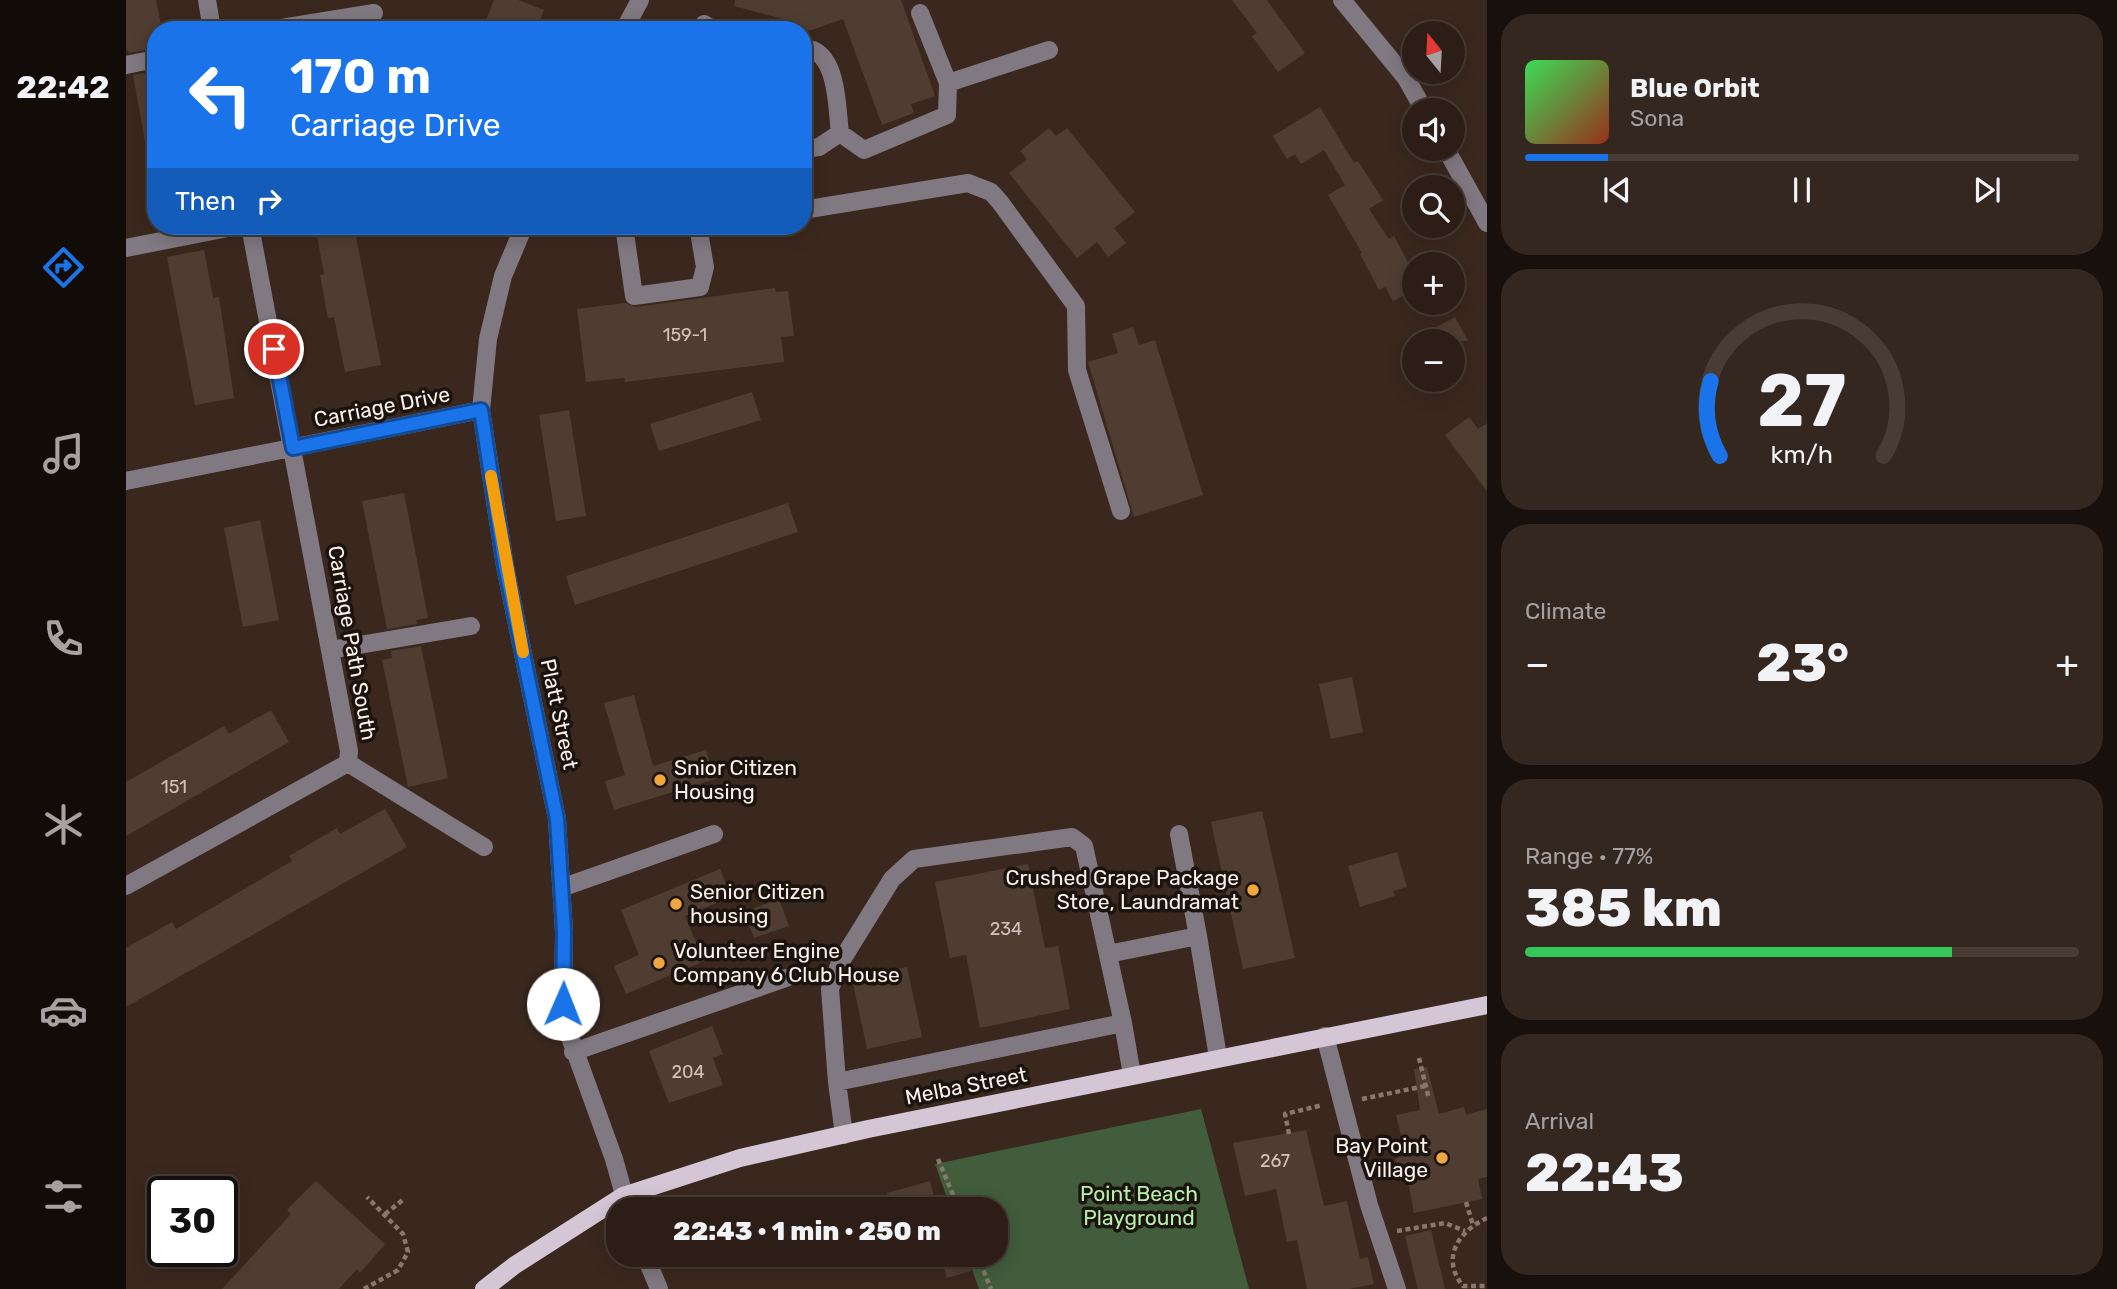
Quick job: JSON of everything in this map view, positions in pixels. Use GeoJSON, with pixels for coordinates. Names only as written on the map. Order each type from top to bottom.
{"type":"FeatureCollection","features":[{"type":"Feature","properties":{"kind":"main road","name":"Melba Street"},"geometry":{"type":"LineString","coordinates":[[640,1197],[740,1158],[1218,1057],[1487,1004]]}},
{"type":"Feature","properties":{"kind":"main road","name":"Melba Street"},"geometry":{"type":"LineString","coordinates":[[484,1289],[515,1265],[606,1214]]}},
{"type":"Feature","properties":{"kind":"street"},"geometry":{"type":"LineString","coordinates":[[207,0],[210,21]]}},
{"type":"Feature","properties":{"kind":"street"},"geometry":{"type":"LineString","coordinates":[[629,21],[640,0]]}},
{"type":"Feature","properties":{"kind":"street"},"geometry":{"type":"LineString","coordinates":[[1342,0],[1406,78],[1417,98]]}},
{"type":"Feature","properties":{"kind":"street"},"geometry":{"type":"LineString","coordinates":[[324,21],[373,13]]}},
{"type":"Feature","properties":{"kind":"street"},"geometry":{"type":"LineString","coordinates":[[812,50],[825,60],[835,92],[840,132],[864,150],[947,115],[948,83],[920,13]]}},
{"type":"Feature","properties":{"kind":"street"},"geometry":{"type":"LineString","coordinates":[[948,83],[1049,50]]}},
{"type":"Feature","properties":{"kind":"street"},"geometry":{"type":"LineString","coordinates":[[126,65],[147,61]]}},
{"type":"Feature","properties":{"kind":"street"},"geometry":{"type":"LineString","coordinates":[[812,147],[819,146],[840,132]]}},
{"type":"Feature","properties":{"kind":"street"},"geometry":{"type":"LineString","coordinates":[[1453,161],[1487,223]]}},
{"type":"Feature","properties":{"kind":"street"},"geometry":{"type":"LineString","coordinates":[[812,209],[968,183],[991,192],[1076,306],[1077,370],[1121,511]]}},
{"type":"Feature","properties":{"kind":"street"},"geometry":{"type":"LineString","coordinates":[[126,248],[192,235]]}},
{"type":"Feature","properties":{"kind":"street","name":"Carriage Path South"},"geometry":{"type":"LineString","coordinates":[[126,886],[348,763],[349,751],[252,235]]}},
{"type":"Feature","properties":{"kind":"street","name":"Platt Street"},"geometry":{"type":"LineString","coordinates":[[520,235],[503,276],[488,339],[481,410],[505,566],[557,819],[563,1004],[573,1052],[614,1159],[624,1197]]}},
{"type":"Feature","properties":{"kind":"street"},"geometry":{"type":"LineString","coordinates":[[625,235],[634,296],[700,287],[705,267],[700,235]]}},
{"type":"Feature","properties":{"kind":"street","name":"Carriage Drive"},"geometry":{"type":"LineString","coordinates":[[126,481],[481,410]]}},
{"type":"Feature","properties":{"kind":"street"},"geometry":{"type":"LineString","coordinates":[[330,650],[471,626]]}},
{"type":"Feature","properties":{"kind":"street"},"geometry":{"type":"LineString","coordinates":[[348,763],[484,847]]}},
{"type":"Feature","properties":{"kind":"street"},"geometry":{"type":"LineString","coordinates":[[561,888],[714,834]]}},
{"type":"Feature","properties":{"kind":"street"},"geometry":{"type":"LineString","coordinates":[[1179,834],[1218,1057]]}},
{"type":"Feature","properties":{"kind":"street"},"geometry":{"type":"LineString","coordinates":[[844,1135],[830,989],[840,963],[892,879],[914,859],[1072,837],[1084,846],[1124,1023],[1132,1075]]}},
{"type":"Feature","properties":{"kind":"street"},"geometry":{"type":"LineString","coordinates":[[1108,954],[1198,936]]}},
{"type":"Feature","properties":{"kind":"street"},"geometry":{"type":"LineString","coordinates":[[573,1052],[786,978]]}},
{"type":"Feature","properties":{"kind":"street"},"geometry":{"type":"LineString","coordinates":[[837,1082],[1124,1023]]}},
{"type":"Feature","properties":{"kind":"street"},"geometry":{"type":"LineString","coordinates":[[1325,1036],[1380,1239],[1397,1289]]}},
{"type":"Feature","properties":{"kind":"street"},"geometry":{"type":"LineString","coordinates":[[650,1267],[659,1289]]}},
{"type":"Feature","properties":{"kind":"path"},"geometry":{"type":"LineString","coordinates":[[1419,1058],[1429,1099]]}},
{"type":"Feature","properties":{"kind":"path"},"geometry":{"type":"LineString","coordinates":[[937,1159],[954,1197]]}},
{"type":"Feature","properties":{"kind":"path"},"geometry":{"type":"LineString","coordinates":[[364,1289],[390,1276],[405,1261],[408,1244],[404,1234],[368,1198]]}},
{"type":"Feature","properties":{"kind":"path"},"geometry":{"type":"LineString","coordinates":[[385,1214],[404,1199]]}},
{"type":"Feature","properties":{"kind":"path"},"geometry":{"type":"LineString","coordinates":[[1466,1202],[1473,1225]]}},
{"type":"Feature","properties":{"kind":"path"},"geometry":{"type":"LineString","coordinates":[[1487,1218],[1465,1231],[1453,1254],[1455,1274],[1462,1287],[1487,1286]]}},
{"type":"Feature","properties":{"kind":"path"},"geometry":{"type":"LineString","coordinates":[[1380,1239],[1404,1228],[1445,1223],[1465,1231]]}},
{"type":"Feature","properties":{"kind":"path"},"geometry":{"type":"LineString","coordinates":[[982,1267],[991,1289]]}},
{"type":"Feature","properties":{"kind":"green space","name":"Point Beach Playground"},"geometry":{"type":"Polygon","coordinates":[[[1201,1109],[1249,1289],[979,1289],[971,1267],[1008,1267],[1008,1197],[947,1197],[935,1164],[1201,1109]]]}},
{"type":"Feature","properties":{"kind":"building"},"geometry":{"type":"Polygon","coordinates":[[[126,0],[156,0],[160,21],[147,21],[147,50],[129,53],[126,49],[126,0]]]}},
{"type":"Feature","properties":{"kind":"building"},"geometry":{"type":"Polygon","coordinates":[[[494,0],[518,0],[544,10],[540,21],[486,21],[494,0]]]}},
{"type":"Feature","properties":{"kind":"building"},"geometry":{"type":"Polygon","coordinates":[[[735,0],[901,0],[935,96],[911,104],[914,113],[882,125],[843,19],[812,30],[812,21],[790,21],[734,6],[735,0]]]}},
{"type":"Feature","properties":{"kind":"building"},"geometry":{"type":"Polygon","coordinates":[[[1232,0],[1267,0],[1305,53],[1278,72],[1252,36],[1257,33],[1232,0]]]}},
{"type":"Feature","properties":{"kind":"building"},"geometry":{"type":"Polygon","coordinates":[[[147,73],[147,147],[146,147],[133,75],[147,73]]]}},
{"type":"Feature","properties":{"kind":"building"},"geometry":{"type":"Polygon","coordinates":[[[1320,107],[1354,163],[1358,161],[1383,200],[1369,209],[1389,239],[1394,236],[1402,252],[1402,296],[1393,301],[1385,287],[1379,290],[1360,254],[1362,253],[1328,195],[1345,185],[1324,150],[1301,164],[1295,154],[1287,159],[1273,136],[1320,107]]]}},
{"type":"Feature","properties":{"kind":"building"},"geometry":{"type":"Polygon","coordinates":[[[1049,128],[1056,136],[1067,128],[1135,212],[1114,228],[1126,243],[1108,257],[1097,242],[1077,258],[1009,173],[1027,159],[1020,151],[1049,128]]]}},
{"type":"Feature","properties":{"kind":"building"},"geometry":{"type":"Polygon","coordinates":[[[317,235],[356,235],[381,365],[345,372],[334,317],[328,318],[320,275],[324,274],[317,235]]]}},
{"type":"Feature","properties":{"kind":"building"},"geometry":{"type":"Polygon","coordinates":[[[204,250],[213,298],[219,297],[234,398],[195,405],[167,257],[204,250]]]}},
{"type":"Feature","properties":{"kind":"building"},"geometry":{"type":"Polygon","coordinates":[[[775,288],[776,292],[788,291],[794,336],[781,337],[784,362],[625,382],[624,378],[586,382],[577,309],[625,303],[636,307],[775,288]]]}},
{"type":"Feature","properties":{"kind":"building"},"geometry":{"type":"Polygon","coordinates":[[[1455,317],[1462,329],[1432,329],[1455,317]]]}},
{"type":"Feature","properties":{"kind":"building"},"geometry":{"type":"Polygon","coordinates":[[[1133,327],[1139,345],[1155,340],[1203,495],[1134,517],[1088,362],[1118,353],[1112,334],[1133,327]]]}},
{"type":"Feature","properties":{"kind":"building"},"geometry":{"type":"Polygon","coordinates":[[[752,392],[761,420],[659,451],[650,424],[752,392]]]}},
{"type":"Feature","properties":{"kind":"building"},"geometry":{"type":"Polygon","coordinates":[[[569,410],[586,516],[556,521],[539,415],[569,410]]]}},
{"type":"Feature","properties":{"kind":"building"},"geometry":{"type":"Polygon","coordinates":[[[1469,417],[1478,429],[1487,423],[1487,491],[1445,435],[1469,417]]]}},
{"type":"Feature","properties":{"kind":"building"},"geometry":{"type":"Polygon","coordinates":[[[404,493],[428,618],[416,620],[417,624],[387,629],[362,501],[404,493]]]}},
{"type":"Feature","properties":{"kind":"building"},"geometry":{"type":"Polygon","coordinates":[[[788,503],[798,532],[575,605],[566,576],[788,503]]]}},
{"type":"Feature","properties":{"kind":"building"},"geometry":{"type":"Polygon","coordinates":[[[260,520],[279,620],[243,627],[224,528],[260,520]]]}},
{"type":"Feature","properties":{"kind":"building"},"geometry":{"type":"Polygon","coordinates":[[[421,646],[448,778],[408,787],[382,660],[392,658],[391,651],[421,646]]]}},
{"type":"Feature","properties":{"kind":"building"},"geometry":{"type":"Polygon","coordinates":[[[1352,677],[1363,732],[1331,739],[1319,684],[1352,677]]]}},
{"type":"Feature","properties":{"kind":"building"},"geometry":{"type":"Polygon","coordinates":[[[634,695],[653,766],[706,750],[715,779],[614,810],[605,781],[625,775],[604,703],[634,695]]]}},
{"type":"Feature","properties":{"kind":"building"},"geometry":{"type":"Polygon","coordinates":[[[271,710],[289,742],[126,836],[126,782],[224,726],[229,734],[271,710]]]}},
{"type":"Feature","properties":{"kind":"building"},"geometry":{"type":"Polygon","coordinates":[[[385,809],[407,847],[126,1007],[126,948],[172,922],[176,929],[292,861],[289,856],[337,828],[340,834],[385,809]]]}},
{"type":"Feature","properties":{"kind":"building","name":"Crushed Grape Package Store, Laundramat"},"geometry":{"type":"Polygon","coordinates":[[[1262,811],[1295,958],[1243,969],[1211,822],[1262,811]]]}},
{"type":"Feature","properties":{"kind":"building"},"geometry":{"type":"Polygon","coordinates":[[[1397,852],[1407,887],[1393,891],[1395,896],[1360,907],[1348,866],[1397,852]]]}},
{"type":"Feature","properties":{"kind":"building"},"geometry":{"type":"Polygon","coordinates":[[[1028,864],[1045,948],[1058,946],[1070,1009],[980,1028],[966,955],[950,958],[935,882],[1028,864]]]}},
{"type":"Feature","properties":{"kind":"building"},"geometry":{"type":"Polygon","coordinates":[[[720,869],[731,897],[685,916],[704,961],[626,994],[614,966],[639,955],[621,910],[720,869]]]}},
{"type":"Feature","properties":{"kind":"building"},"geometry":{"type":"Polygon","coordinates":[[[779,899],[789,926],[754,938],[744,912],[779,899]]]}},
{"type":"Feature","properties":{"kind":"building"},"geometry":{"type":"Polygon","coordinates":[[[907,967],[922,1037],[867,1049],[852,979],[907,967]]]}},
{"type":"Feature","properties":{"kind":"building"},"geometry":{"type":"Polygon","coordinates":[[[712,1026],[723,1054],[713,1058],[723,1085],[669,1103],[649,1051],[712,1026]]]}},
{"type":"Feature","properties":{"kind":"building","name":"Bay Point Village"},"geometry":{"type":"Polygon","coordinates":[[[1427,1067],[1439,1114],[1464,1107],[1466,1115],[1487,1109],[1487,1177],[1478,1179],[1482,1199],[1414,1213],[1408,1182],[1404,1184],[1395,1159],[1406,1155],[1396,1115],[1420,1110],[1414,1069],[1427,1067]]]}},
{"type":"Feature","properties":{"kind":"building"},"geometry":{"type":"Polygon","coordinates":[[[1306,1130],[1324,1206],[1347,1201],[1360,1259],[1368,1257],[1374,1284],[1349,1289],[1307,1289],[1297,1240],[1287,1242],[1276,1189],[1245,1196],[1233,1143],[1306,1130]]]}},
{"type":"Feature","properties":{"kind":"building"},"geometry":{"type":"Polygon","coordinates":[[[316,1181],[385,1244],[360,1273],[357,1269],[339,1289],[222,1289],[291,1214],[287,1210],[316,1181]]]}},
{"type":"Feature","properties":{"kind":"building"},"geometry":{"type":"Polygon","coordinates":[[[930,1181],[934,1197],[888,1197],[887,1193],[930,1181]]]}},
{"type":"Feature","properties":{"kind":"building"},"geometry":{"type":"Polygon","coordinates":[[[1431,1230],[1445,1289],[1418,1289],[1405,1236],[1431,1230]]]}},
{"type":"Feature","properties":{"kind":"building"},"geometry":{"type":"Polygon","coordinates":[[[944,1267],[970,1267],[971,1271],[947,1278],[944,1267]]]}},
{"type":"Feature","properties":{"kind":"slow traffic"},"geometry":{"type":"LineString","coordinates":[[491,476],[505,566],[523,652]]}},
{"type":"Feature","properties":{"kind":"place","name":"Snior Citizen Housing"},"geometry":{"type":"Point","coordinates":[660,780]}},
{"type":"Feature","properties":{"kind":"place","name":"Crushed Grape Package Store, Laundramat"},"geometry":{"type":"Point","coordinates":[1253,890]}},
{"type":"Feature","properties":{"kind":"place","name":"Senior Citizen housing"},"geometry":{"type":"Point","coordinates":[676,904]}},
{"type":"Feature","properties":{"kind":"place","name":"Volunteer Engine Company 6 Club House"},"geometry":{"type":"Point","coordinates":[659,963]}},
{"type":"Feature","properties":{"kind":"place","name":"Bay Point Village"},"geometry":{"type":"Point","coordinates":[1442,1158]}},
{"type":"Feature","properties":{"kind":"route"},"geometry":{"type":"LineString","coordinates":[[274,349],[293,448],[481,410],[505,566],[557,819],[564,932],[563,1004]]}}]}
